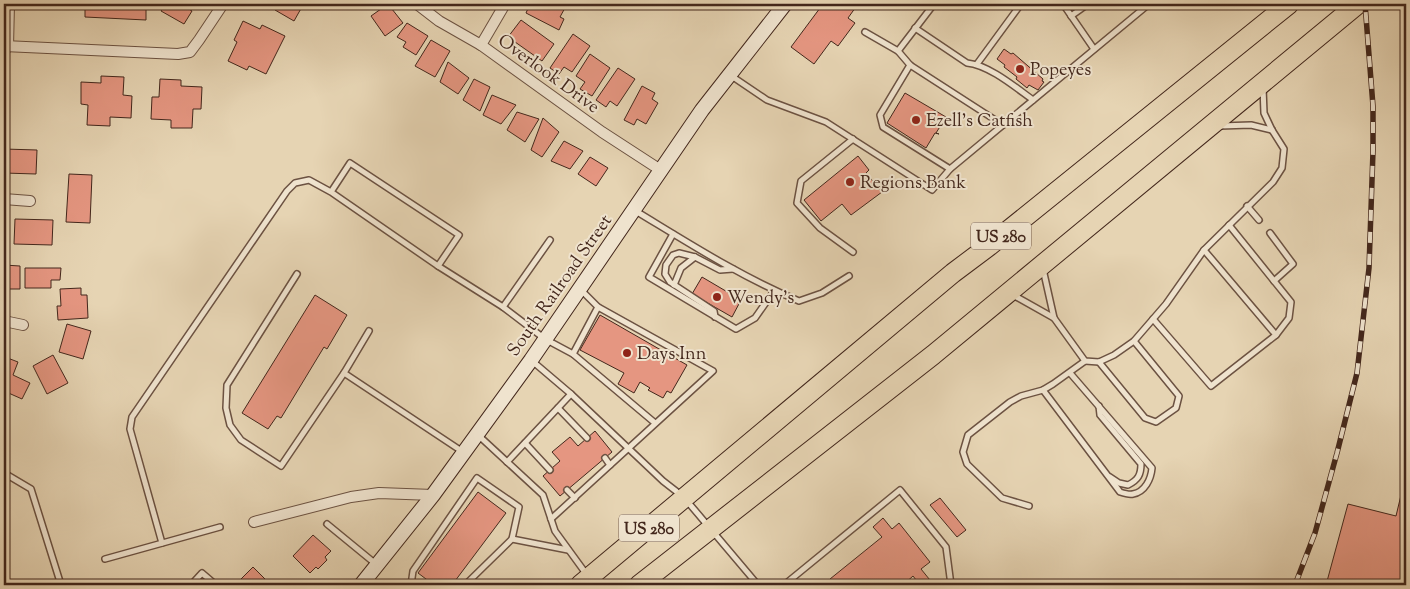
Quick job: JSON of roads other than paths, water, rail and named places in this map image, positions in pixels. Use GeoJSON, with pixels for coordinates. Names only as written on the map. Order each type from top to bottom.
{"type":"FeatureCollection","features":[{"type":"Feature","properties":{"kind":"highway","name":"US 280"},"geometry":{"type":"LineString","coordinates":[[585,582],[946,279],[1288,4]]}},
{"type":"Feature","properties":{"kind":"highway","name":"US 280"},"geometry":{"type":"LineString","coordinates":[[639,585],[878,400],[1358,4]]}},
{"type":"Feature","properties":{"kind":"street"},"geometry":{"type":"LineString","coordinates":[[9,4],[6,47],[178,54],[190,52],[223,4]]}},
{"type":"Feature","properties":{"kind":"street","name":"Overlook Drive"},"geometry":{"type":"LineString","coordinates":[[417,4],[439,21],[481,44],[602,132],[662,171]]}},
{"type":"Feature","properties":{"kind":"street"},"geometry":{"type":"LineString","coordinates":[[481,44],[505,4]]}},
{"type":"Feature","properties":{"kind":"street","name":"South Railroad Street"},"geometry":{"type":"LineString","coordinates":[[361,585],[433,495],[531,360],[702,110],[785,4]]}},
{"type":"Feature","properties":{"kind":"street"},"geometry":{"type":"LineString","coordinates":[[4,199],[30,201]]}},
{"type":"Feature","properties":{"kind":"street"},"geometry":{"type":"LineString","coordinates":[[4,321],[23,325]]}},
{"type":"Feature","properties":{"kind":"street"},"geometry":{"type":"LineString","coordinates":[[254,522],[351,496],[379,493],[433,495]]}},
{"type":"Feature","properties":{"kind":"lane"},"geometry":{"type":"LineString","coordinates":[[898,51],[934,4]]}},
{"type":"Feature","properties":{"kind":"lane"},"geometry":{"type":"LineString","coordinates":[[977,64],[1021,4]]}},
{"type":"Feature","properties":{"kind":"lane"},"geometry":{"type":"LineString","coordinates":[[1063,4],[1094,49]]}},
{"type":"Feature","properties":{"kind":"lane"},"geometry":{"type":"LineString","coordinates":[[1071,16],[1088,4]]}},
{"type":"Feature","properties":{"kind":"lane"},"geometry":{"type":"LineString","coordinates":[[729,75],[768,100],[826,122],[932,190],[950,169],[1148,4]]}},
{"type":"Feature","properties":{"kind":"lane"},"geometry":{"type":"LineString","coordinates":[[915,28],[967,63],[977,64],[1006,80],[1033,100]]}},
{"type":"Feature","properties":{"kind":"lane"},"geometry":{"type":"LineString","coordinates":[[865,32],[898,51],[910,65],[1003,125]]}},
{"type":"Feature","properties":{"kind":"lane"},"geometry":{"type":"LineString","coordinates":[[910,65],[880,115],[883,127],[950,169]]}},
{"type":"Feature","properties":{"kind":"lane"},"geometry":{"type":"LineString","coordinates":[[1042,264],[1054,318],[1085,360],[1099,362],[1114,355],[1134,341],[1166,304],[1204,250],[1273,182],[1282,168],[1284,149],[1264,113],[1262,82]]}},
{"type":"Feature","properties":{"kind":"lane"},"geometry":{"type":"LineString","coordinates":[[1208,127],[1251,125],[1272,130]]}},
{"type":"Feature","properties":{"kind":"lane"},"geometry":{"type":"LineString","coordinates":[[853,139],[801,181],[797,203],[820,228],[853,252]]}},
{"type":"Feature","properties":{"kind":"lane"},"geometry":{"type":"LineString","coordinates":[[331,192],[350,162],[459,235],[438,266]]}},
{"type":"Feature","properties":{"kind":"lane"},"geometry":{"type":"LineString","coordinates":[[162,543],[130,429],[132,417],[287,191],[295,183],[309,180],[331,192],[438,266],[503,307],[544,339],[573,354],[655,423]]}},
{"type":"Feature","properties":{"kind":"lane"},"geometry":{"type":"LineString","coordinates":[[1247,206],[1259,220]]}},
{"type":"Feature","properties":{"kind":"lane"},"geometry":{"type":"LineString","coordinates":[[634,210],[733,269],[774,291],[799,301],[822,293],[849,276]]}},
{"type":"Feature","properties":{"kind":"lane"},"geometry":{"type":"LineString","coordinates":[[1153,319],[1211,386],[1276,334],[1289,318],[1291,302],[1229,225]]}},
{"type":"Feature","properties":{"kind":"lane"},"geometry":{"type":"LineString","coordinates":[[1270,233],[1293,264],[1274,281]]}},
{"type":"Feature","properties":{"kind":"lane"},"geometry":{"type":"LineString","coordinates":[[673,234],[649,277],[736,329],[755,318],[774,291]]}},
{"type":"Feature","properties":{"kind":"lane"},"geometry":{"type":"LineString","coordinates":[[503,307],[550,240]]}},
{"type":"Feature","properties":{"kind":"lane"},"geometry":{"type":"LineString","coordinates":[[1204,250],[1276,334]]}},
{"type":"Feature","properties":{"kind":"lane"},"geometry":{"type":"LineString","coordinates":[[715,317],[714,311],[670,282],[665,274],[666,265],[673,255],[679,253],[695,257],[720,270],[733,269]]}},
{"type":"Feature","properties":{"kind":"lane"},"geometry":{"type":"LineString","coordinates":[[674,285],[680,268],[695,257]]}},
{"type":"Feature","properties":{"kind":"lane"},"geometry":{"type":"LineString","coordinates":[[297,274],[227,384],[226,408],[230,425],[241,440],[281,466],[344,373],[369,331]]}},
{"type":"Feature","properties":{"kind":"lane"},"geometry":{"type":"LineString","coordinates":[[551,520],[713,371],[598,307],[579,289]]}},
{"type":"Feature","properties":{"kind":"lane"},"geometry":{"type":"LineString","coordinates":[[1008,292],[1054,318]]}},
{"type":"Feature","properties":{"kind":"lane"},"geometry":{"type":"LineString","coordinates":[[573,354],[598,307]]}},
{"type":"Feature","properties":{"kind":"lane"},"geometry":{"type":"LineString","coordinates":[[1099,362],[1145,418],[1156,422],[1176,408],[1179,396],[1134,341]]}},
{"type":"Feature","properties":{"kind":"lane"},"geometry":{"type":"LineString","coordinates":[[531,360],[685,498],[758,585]]}},
{"type":"Feature","properties":{"kind":"lane"},"geometry":{"type":"LineString","coordinates":[[1029,506],[1002,498],[966,464],[963,452],[968,435],[1010,402],[1020,396],[1043,390],[1070,373],[1085,360]]}},
{"type":"Feature","properties":{"kind":"lane"},"geometry":{"type":"LineString","coordinates":[[344,373],[464,452]]}},
{"type":"Feature","properties":{"kind":"lane"},"geometry":{"type":"LineString","coordinates":[[1043,390],[1120,492],[1133,494],[1144,489],[1151,478],[1152,468],[1070,373]]}},
{"type":"Feature","properties":{"kind":"lane"},"geometry":{"type":"LineString","coordinates":[[508,462],[571,394]]}},
{"type":"Feature","properties":{"kind":"lane"},"geometry":{"type":"LineString","coordinates":[[1098,406],[1100,415],[1141,464],[1141,474],[1136,481],[1128,485],[1119,483],[1106,474]]}},
{"type":"Feature","properties":{"kind":"lane"},"geometry":{"type":"LineString","coordinates":[[558,408],[587,438]]}},
{"type":"Feature","properties":{"kind":"lane"},"geometry":{"type":"LineString","coordinates":[[477,434],[544,495],[555,531],[569,550],[585,582]]}},
{"type":"Feature","properties":{"kind":"lane"},"geometry":{"type":"LineString","coordinates":[[525,442],[550,470]]}},
{"type":"Feature","properties":{"kind":"lane"},"geometry":{"type":"LineString","coordinates":[[605,458],[610,465]]}},
{"type":"Feature","properties":{"kind":"lane"},"geometry":{"type":"LineString","coordinates":[[4,472],[30,489],[61,585]]}},
{"type":"Feature","properties":{"kind":"lane"},"geometry":{"type":"LineString","coordinates":[[411,585],[412,571],[477,478],[519,507],[512,539],[465,585]]}},
{"type":"Feature","properties":{"kind":"lane"},"geometry":{"type":"LineString","coordinates":[[567,490],[574,498]]}},
{"type":"Feature","properties":{"kind":"lane"},"geometry":{"type":"LineString","coordinates":[[784,585],[900,490],[946,547],[951,585]]}},
{"type":"Feature","properties":{"kind":"lane"},"geometry":{"type":"LineString","coordinates":[[327,524],[377,565]]}},
{"type":"Feature","properties":{"kind":"lane"},"geometry":{"type":"LineString","coordinates":[[105,559],[220,527]]}},
{"type":"Feature","properties":{"kind":"lane"},"geometry":{"type":"LineString","coordinates":[[512,539],[569,550]]}},
{"type":"Feature","properties":{"kind":"lane"},"geometry":{"type":"LineString","coordinates":[[191,585],[202,573],[216,585]]}},
{"type":"Feature","properties":{"kind":"railway"},"geometry":{"type":"LineString","coordinates":[[1295,585],[1315,533],[1357,373],[1369,268],[1373,151],[1373,106],[1365,4]]}},
{"type":"Feature","properties":{"kind":"place","name":"Popeyes"},"geometry":{"type":"Point","coordinates":[1020,69]}},
{"type":"Feature","properties":{"kind":"place","name":"Ezell's Catfish"},"geometry":{"type":"Point","coordinates":[916,120]}},
{"type":"Feature","properties":{"kind":"place","name":"Regions Bank"},"geometry":{"type":"Point","coordinates":[850,182]}},
{"type":"Feature","properties":{"kind":"place","name":"Wendy's"},"geometry":{"type":"Point","coordinates":[717,297]}},
{"type":"Feature","properties":{"kind":"place","name":"Days Inn"},"geometry":{"type":"Point","coordinates":[627,353]}}]}
